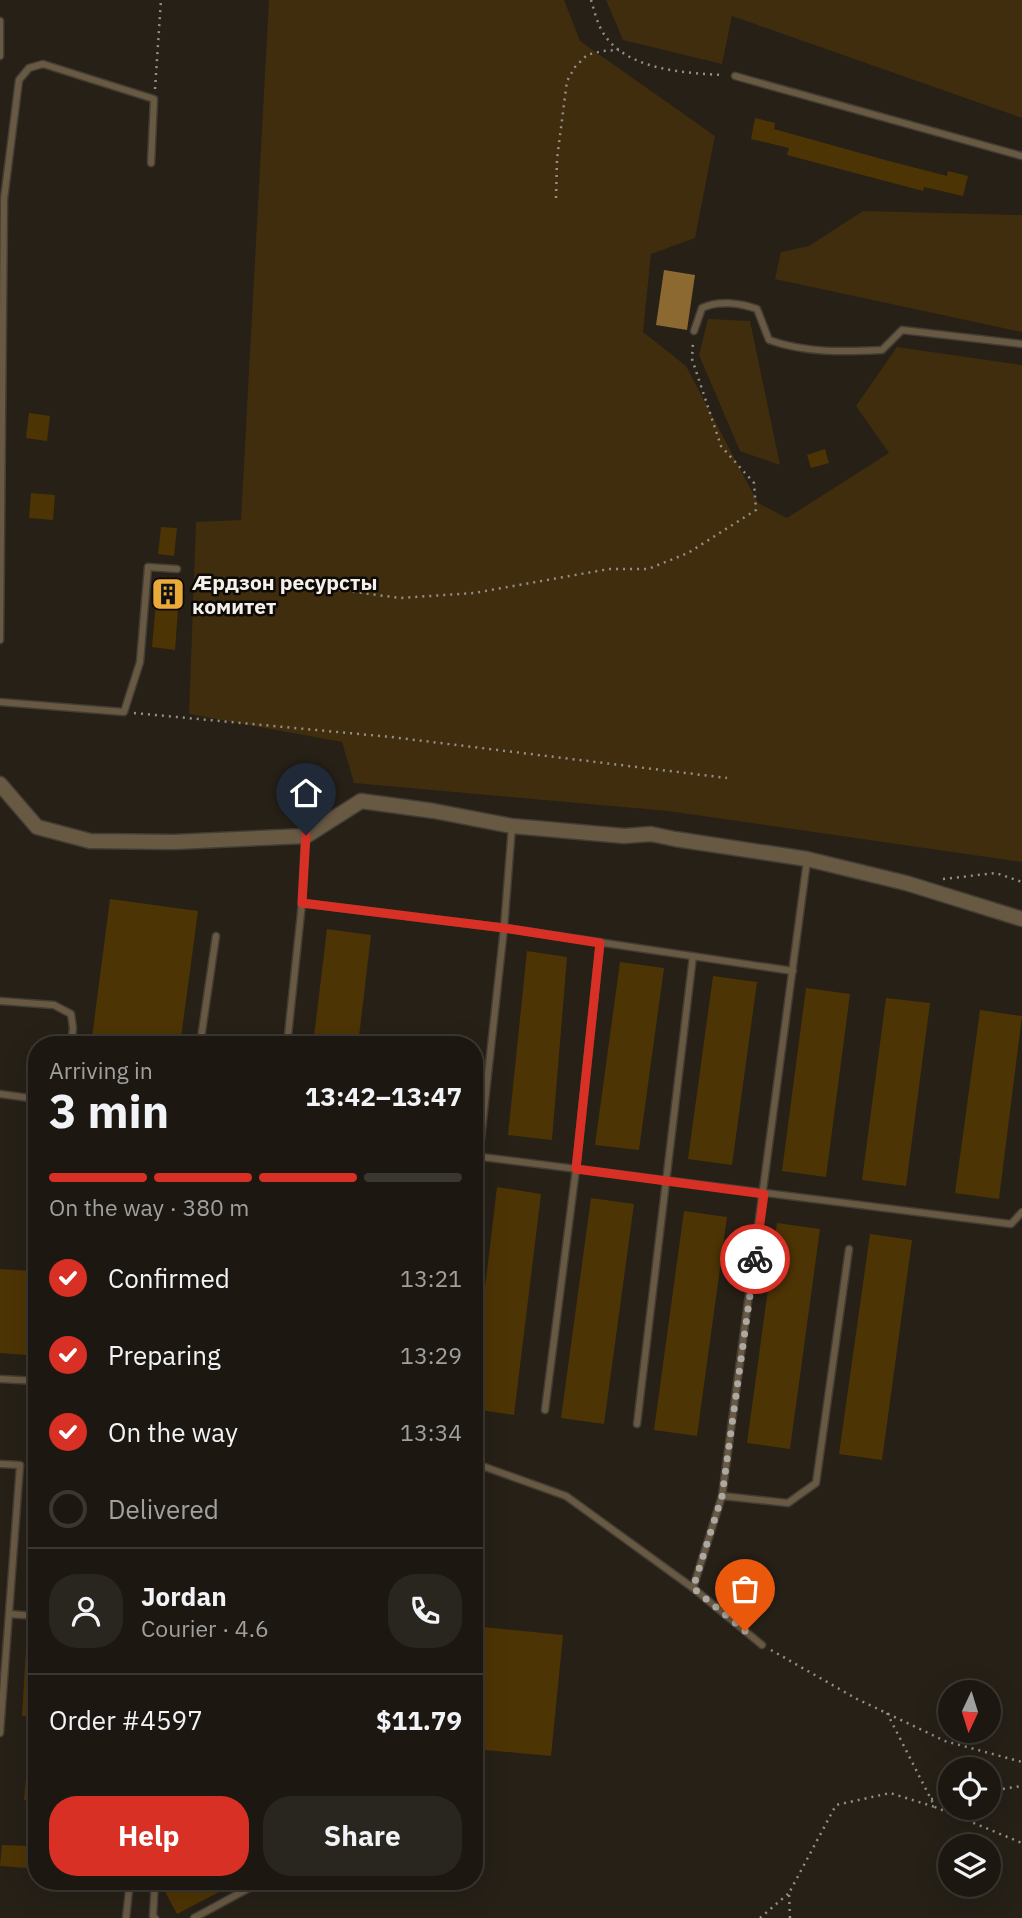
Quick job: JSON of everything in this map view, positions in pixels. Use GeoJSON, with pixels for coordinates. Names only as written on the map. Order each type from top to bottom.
{"type":"FeatureCollection","features":[{"type":"Feature","properties":{"kind":"street"},"geometry":{"type":"LineString","coordinates":[[0,784],[37,827],[90,841],[174,842],[306,835],[361,801],[512,826],[624,836],[651,834],[807,859],[906,883],[1022,919]]}},
{"type":"Feature","properties":{"kind":"lane"},"geometry":{"type":"LineString","coordinates":[[0,21],[0,55]]}},
{"type":"Feature","properties":{"kind":"lane"},"geometry":{"type":"LineString","coordinates":[[0,640],[4,199],[19,80],[29,68],[43,64],[154,99],[151,163]]}},
{"type":"Feature","properties":{"kind":"lane"},"geometry":{"type":"LineString","coordinates":[[735,76],[1022,156]]}},
{"type":"Feature","properties":{"kind":"lane"},"geometry":{"type":"LineString","coordinates":[[694,331],[702,308],[710,304],[730,304],[757,309],[769,340],[794,349],[882,350],[902,330],[1022,344]]}},
{"type":"Feature","properties":{"kind":"lane"},"geometry":{"type":"LineString","coordinates":[[0,702],[124,712],[140,662],[148,567],[177,569]]}},
{"type":"Feature","properties":{"kind":"lane"},"geometry":{"type":"LineString","coordinates":[[483,1105],[504,928],[512,826]]}},
{"type":"Feature","properties":{"kind":"lane"},"geometry":{"type":"LineString","coordinates":[[288,1036],[306,835]]}},
{"type":"Feature","properties":{"kind":"lane"},"geometry":{"type":"LineString","coordinates":[[693,1588],[722,1496],[807,859]]}},
{"type":"Feature","properties":{"kind":"lane"},"geometry":{"type":"LineString","coordinates":[[302,903],[504,928],[793,971]]}},
{"type":"Feature","properties":{"kind":"lane"},"geometry":{"type":"LineString","coordinates":[[201,1036],[216,936]]}},
{"type":"Feature","properties":{"kind":"lane"},"geometry":{"type":"LineString","coordinates":[[545,1410],[576,1169],[600,943]]}},
{"type":"Feature","properties":{"kind":"lane"},"geometry":{"type":"LineString","coordinates":[[637,1424],[693,956]]}},
{"type":"Feature","properties":{"kind":"lane"},"geometry":{"type":"LineString","coordinates":[[0,1001],[54,1005],[71,1014],[72,1036]]}},
{"type":"Feature","properties":{"kind":"lane"},"geometry":{"type":"LineString","coordinates":[[0,1094],[28,1098]]}},
{"type":"Feature","properties":{"kind":"lane"},"geometry":{"type":"LineString","coordinates":[[483,1157],[1011,1224],[1022,1212]]}},
{"type":"Feature","properties":{"kind":"lane"},"geometry":{"type":"LineString","coordinates":[[722,1496],[788,1503],[816,1483],[849,1249]]}},
{"type":"Feature","properties":{"kind":"lane"},"geometry":{"type":"LineString","coordinates":[[0,1379],[28,1381]]}},
{"type":"Feature","properties":{"kind":"lane"},"geometry":{"type":"LineString","coordinates":[[0,1464],[20,1465],[0,1733]]}},
{"type":"Feature","properties":{"kind":"lane"},"geometry":{"type":"LineString","coordinates":[[483,1466],[566,1496],[693,1588],[762,1645]]}},
{"type":"Feature","properties":{"kind":"lane"},"geometry":{"type":"LineString","coordinates":[[9,1614],[28,1615]]}},
{"type":"Feature","properties":{"kind":"lane"},"geometry":{"type":"LineString","coordinates":[[0,1623],[8,1623]]}},
{"type":"Feature","properties":{"kind":"lane"},"geometry":{"type":"LineString","coordinates":[[126,1918],[129,1890]]}},
{"type":"Feature","properties":{"kind":"lane"},"geometry":{"type":"LineString","coordinates":[[155,1890],[155,1918]]}},
{"type":"Feature","properties":{"kind":"lane"},"geometry":{"type":"LineString","coordinates":[[194,1918],[245,1890]]}},
{"type":"Feature","properties":{"kind":"path"},"geometry":{"type":"LineString","coordinates":[[154,99],[161,0]]}},
{"type":"Feature","properties":{"kind":"path"},"geometry":{"type":"LineString","coordinates":[[591,0],[603,33],[619,50],[638,61],[664,68],[723,75]]}},
{"type":"Feature","properties":{"kind":"path"},"geometry":{"type":"LineString","coordinates":[[556,198],[557,159],[568,81],[575,67],[587,55],[619,50]]}},
{"type":"Feature","properties":{"kind":"path"},"geometry":{"type":"LineString","coordinates":[[325,589],[400,598],[474,593],[609,569],[648,569],[688,553],[756,510],[754,483],[720,446],[692,359],[694,331]]}},
{"type":"Feature","properties":{"kind":"path"},"geometry":{"type":"LineString","coordinates":[[124,712],[391,737],[727,778]]}},
{"type":"Feature","properties":{"kind":"path"},"geometry":{"type":"LineString","coordinates":[[932,880],[996,873],[1022,882]]}},
{"type":"Feature","properties":{"kind":"path"},"geometry":{"type":"LineString","coordinates":[[762,1645],[887,1713],[945,1741],[1022,1762]]}},
{"type":"Feature","properties":{"kind":"path"},"geometry":{"type":"LineString","coordinates":[[887,1713],[935,1807]]}},
{"type":"Feature","properties":{"kind":"path"},"geometry":{"type":"LineString","coordinates":[[1001,1789],[1022,1786]]}},
{"type":"Feature","properties":{"kind":"path"},"geometry":{"type":"LineString","coordinates":[[760,1918],[789,1893],[836,1805],[890,1793],[935,1807],[1022,1843]]}},
{"type":"Feature","properties":{"kind":"path"},"geometry":{"type":"LineString","coordinates":[[931,1799],[938,1798]]}},
{"type":"Feature","properties":{"kind":"path"},"geometry":{"type":"LineString","coordinates":[[789,1893],[790,1918]]}},
{"type":"Feature","properties":{"kind":"shaded area"},"geometry":{"type":"Polygon","coordinates":[[[269,0],[564,0],[580,41],[715,136],[695,238],[651,254],[643,332],[686,366],[758,503],[787,518],[889,453],[856,406],[897,347],[1022,365],[1022,862],[668,811],[354,783],[342,742],[189,714],[196,522],[241,520],[269,0]]]}},
{"type":"Feature","properties":{"kind":"shaded area"},"geometry":{"type":"Polygon","coordinates":[[[606,0],[1022,0],[1022,118],[732,16],[722,64],[623,40],[606,0]]]}},
{"type":"Feature","properties":{"kind":"shaded area"},"geometry":{"type":"Polygon","coordinates":[[[863,211],[1022,215],[1022,332],[775,279],[781,252],[809,246],[863,211]]]}},
{"type":"Feature","properties":{"kind":"shaded area"},"geometry":{"type":"Polygon","coordinates":[[[664,270],[695,275],[687,330],[656,325],[664,270]]]}},
{"type":"Feature","properties":{"kind":"shaded area"},"geometry":{"type":"Polygon","coordinates":[[[708,319],[750,321],[780,465],[740,451],[699,355],[708,319]]]}},
{"type":"Feature","properties":{"kind":"building"},"geometry":{"type":"Polygon","coordinates":[[[755,118],[775,123],[774,129],[889,161],[947,176],[948,171],[968,176],[963,196],[924,187],[923,191],[787,155],[789,148],[751,139],[755,118]]]}},
{"type":"Feature","properties":{"kind":"building"},"geometry":{"type":"Polygon","coordinates":[[[29,413],[50,416],[47,441],[26,438],[29,413]]]}},
{"type":"Feature","properties":{"kind":"building"},"geometry":{"type":"Polygon","coordinates":[[[825,449],[829,463],[811,468],[807,455],[825,449]]]}},
{"type":"Feature","properties":{"kind":"building"},"geometry":{"type":"Polygon","coordinates":[[[31,493],[55,495],[53,520],[29,518],[31,493]]]}},
{"type":"Feature","properties":{"kind":"building"},"geometry":{"type":"Polygon","coordinates":[[[161,527],[177,528],[174,556],[158,554],[161,527]]]}},
{"type":"Feature","properties":{"kind":"building"},"geometry":{"type":"Polygon","coordinates":[[[158,580],[180,582],[175,650],[152,647],[158,580]]]}},
{"type":"Feature","properties":{"kind":"building"},"geometry":{"type":"Polygon","coordinates":[[[110,899],[198,911],[181,1036],[92,1036],[110,899]]]}},
{"type":"Feature","properties":{"kind":"building"},"geometry":{"type":"Polygon","coordinates":[[[327,929],[371,935],[359,1036],[314,1036],[327,929]]]}},
{"type":"Feature","properties":{"kind":"building"},"geometry":{"type":"Polygon","coordinates":[[[527,951],[567,957],[552,1140],[508,1135],[527,951]]]}},
{"type":"Feature","properties":{"kind":"building"},"geometry":{"type":"Polygon","coordinates":[[[620,962],[664,968],[639,1150],[595,1145],[620,962]]]}},
{"type":"Feature","properties":{"kind":"building"},"geometry":{"type":"Polygon","coordinates":[[[713,976],[757,982],[732,1165],[688,1159],[713,976]]]}},
{"type":"Feature","properties":{"kind":"building"},"geometry":{"type":"Polygon","coordinates":[[[806,988],[850,994],[826,1177],[782,1171],[806,988]]]}},
{"type":"Feature","properties":{"kind":"building"},"geometry":{"type":"Polygon","coordinates":[[[886,998],[930,1003],[906,1186],[862,1180],[886,998]]]}},
{"type":"Feature","properties":{"kind":"building"},"geometry":{"type":"Polygon","coordinates":[[[980,1010],[1022,1016],[999,1199],[955,1193],[980,1010]]]}},
{"type":"Feature","properties":{"kind":"building"},"geometry":{"type":"Polygon","coordinates":[[[497,1187],[541,1194],[514,1415],[483,1410],[483,1304],[497,1187]]]}},
{"type":"Feature","properties":{"kind":"building"},"geometry":{"type":"Polygon","coordinates":[[[591,1198],[634,1204],[604,1424],[561,1418],[591,1198]]]}},
{"type":"Feature","properties":{"kind":"building"},"geometry":{"type":"Polygon","coordinates":[[[684,1211],[727,1217],[697,1436],[654,1430],[684,1211]]]}},
{"type":"Feature","properties":{"kind":"building"},"geometry":{"type":"Polygon","coordinates":[[[777,1223],[820,1229],[790,1449],[747,1443],[777,1223]]]}},
{"type":"Feature","properties":{"kind":"building"},"geometry":{"type":"Polygon","coordinates":[[[870,1234],[912,1240],[882,1460],[839,1454],[870,1234]]]}},
{"type":"Feature","properties":{"kind":"building"},"geometry":{"type":"Polygon","coordinates":[[[0,1269],[28,1271],[27,1355],[0,1353],[0,1269]]]}},
{"type":"Feature","properties":{"kind":"building"},"geometry":{"type":"Polygon","coordinates":[[[483,1627],[563,1635],[551,1756],[483,1750],[483,1627]]]}},
{"type":"Feature","properties":{"kind":"building"},"geometry":{"type":"Polygon","coordinates":[[[27,1632],[28,1632],[28,1716],[22,1716],[27,1632]]]}},
{"type":"Feature","properties":{"kind":"building"},"geometry":{"type":"Polygon","coordinates":[[[28,1757],[28,1800],[24,1800],[28,1757]]]}},
{"type":"Feature","properties":{"kind":"building"},"geometry":{"type":"Polygon","coordinates":[[[2,1845],[28,1846],[27,1868],[0,1866],[2,1845]]]}},
{"type":"Feature","properties":{"kind":"building"},"geometry":{"type":"Polygon","coordinates":[[[164,1890],[223,1890],[177,1914],[164,1890]]]}},
{"type":"Feature","properties":{"kind":"way so far"},"geometry":{"type":"LineString","coordinates":[[745,1631],[693,1588],[722,1496],[755,1259]]}},
{"type":"Feature","properties":{"kind":"place","name":"Æрдзон ресурсты комитет"},"geometry":{"type":"Point","coordinates":[168,594]}},
{"type":"Feature","properties":{"kind":"route"},"geometry":{"type":"LineString","coordinates":[[306,835],[302,903],[600,943],[576,1169],[764,1194],[755,1259]]}}]}
